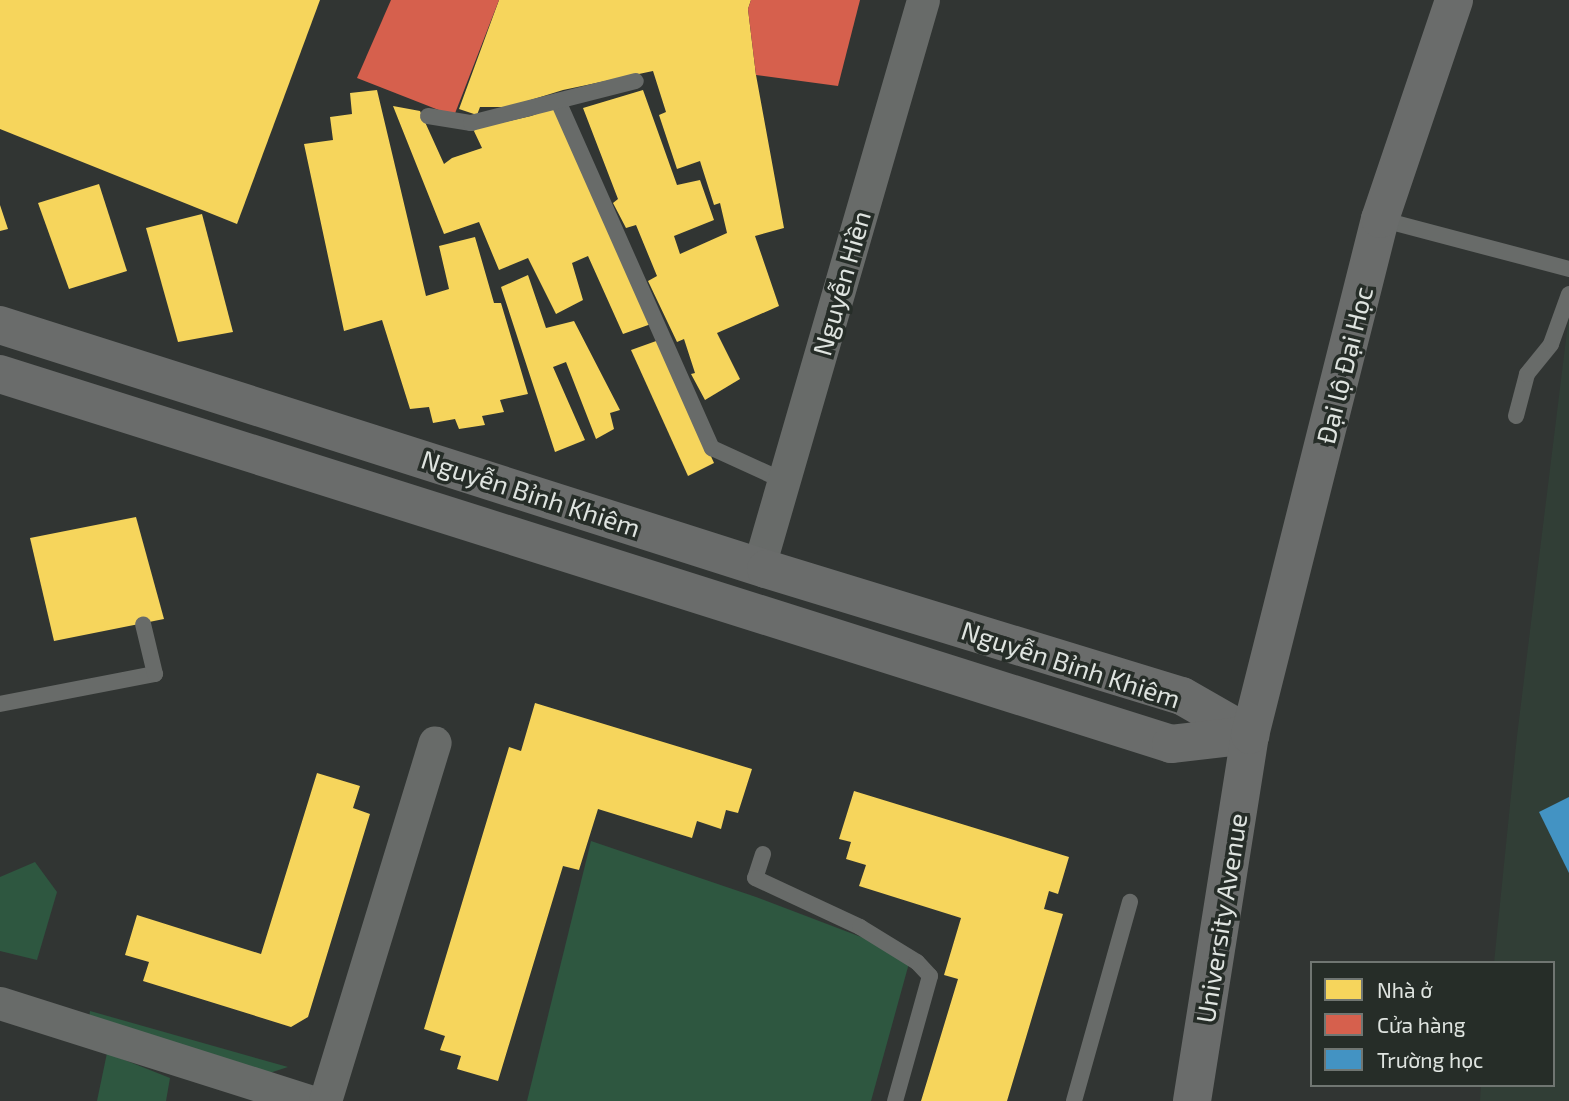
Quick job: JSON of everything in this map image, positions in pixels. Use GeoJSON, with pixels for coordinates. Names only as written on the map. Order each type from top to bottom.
{"type":"FeatureCollection","features":[{"type":"Feature","properties":{"kind":"street","name":"Nguyễn Hiền"},"geometry":{"type":"LineString","coordinates":[[759,566],[923,0]]}},
{"type":"Feature","properties":{"kind":"street","name":"Đại lộ Đại Học"},"geometry":{"type":"LineString","coordinates":[[1250,735],[1380,219],[1454,0]]}},
{"type":"Feature","properties":{"kind":"street","name":"Nguyễn Bỉnh Khiêm"},"geometry":{"type":"LineString","coordinates":[[0,325],[759,566],[1182,696],[1250,735]]}},
{"type":"Feature","properties":{"kind":"street","name":"Nguyễn Bỉnh Khiêm"},"geometry":{"type":"LineString","coordinates":[[0,374],[1171,744],[1250,735]]}},
{"type":"Feature","properties":{"kind":"street"},"geometry":{"type":"LineString","coordinates":[[746,610],[759,566]]}},
{"type":"Feature","properties":{"kind":"street","name":"University Avenue"},"geometry":{"type":"LineString","coordinates":[[1192,1101],[1250,735]]}},
{"type":"Feature","properties":{"kind":"street"},"geometry":{"type":"LineString","coordinates":[[324,1101],[435,742]]}},
{"type":"Feature","properties":{"kind":"street"},"geometry":{"type":"LineString","coordinates":[[0,1003],[309,1101]]}},
{"type":"Feature","properties":{"kind":"lane"},"geometry":{"type":"LineString","coordinates":[[428,116],[471,123],[636,81]]}},
{"type":"Feature","properties":{"kind":"lane"},"geometry":{"type":"LineString","coordinates":[[558,101],[712,448],[784,481]]}},
{"type":"Feature","properties":{"kind":"lane"},"geometry":{"type":"LineString","coordinates":[[1380,219],[1569,269]]}},
{"type":"Feature","properties":{"kind":"lane"},"geometry":{"type":"LineString","coordinates":[[1516,416],[1527,374],[1551,344],[1569,294]]}},
{"type":"Feature","properties":{"kind":"lane"},"geometry":{"type":"LineString","coordinates":[[0,704],[155,674],[143,624]]}},
{"type":"Feature","properties":{"kind":"lane"},"geometry":{"type":"LineString","coordinates":[[763,854],[755,878],[860,927],[917,962],[930,976],[895,1101]]}},
{"type":"Feature","properties":{"kind":"lane"},"geometry":{"type":"LineString","coordinates":[[1074,1101],[1130,902]]}},
{"type":"Feature","properties":{"kind":"shaded area"},"geometry":{"type":"Polygon","coordinates":[[[1569,315],[1569,1101],[1480,1101],[1481,1087],[1555,1087],[1555,961],[1494,961],[1517,736],[1569,315]]]}},
{"type":"Feature","properties":{"kind":"green space"},"geometry":{"type":"Polygon","coordinates":[[[591,841],[756,897],[911,956],[871,1101],[527,1101],[591,841]]]}},
{"type":"Feature","properties":{"kind":"green space"},"geometry":{"type":"Polygon","coordinates":[[[35,862],[57,892],[37,960],[0,951],[0,877],[35,862]]]}},
{"type":"Feature","properties":{"kind":"green space"},"geometry":{"type":"Polygon","coordinates":[[[90,1011],[288,1067],[257,1077],[88,1027],[90,1011]]]}},
{"type":"Feature","properties":{"kind":"green space"},"geometry":{"type":"Polygon","coordinates":[[[107,1053],[170,1078],[166,1101],[97,1101],[107,1053]]]}},
{"type":"Feature","properties":{"kind":"building: Nhà ở"},"geometry":{"type":"Polygon","coordinates":[[[0,0],[320,0],[237,224],[0,129],[0,0]]]}},
{"type":"Feature","properties":{"kind":"building: Nhà ở"},"geometry":{"type":"Polygon","coordinates":[[[499,0],[751,0],[748,9],[756,75],[784,228],[755,236],[779,306],[717,333],[740,379],[705,400],[691,374],[695,373],[684,339],[677,342],[648,281],[657,276],[636,225],[626,228],[613,203],[618,199],[583,108],[643,90],[677,185],[700,180],[714,220],[674,236],[680,254],[727,233],[720,203],[714,205],[700,161],[677,169],[659,115],[666,112],[653,71],[563,90],[508,107],[480,107],[477,115],[459,109],[499,0]]]}},
{"type":"Feature","properties":{"kind":"building: Nhà ở"},"geometry":{"type":"Polygon","coordinates":[[[377,90],[426,296],[449,289],[439,246],[475,237],[494,303],[501,303],[528,394],[500,400],[504,412],[482,416],[485,425],[459,429],[455,419],[433,423],[429,407],[410,409],[382,320],[344,331],[304,144],[333,140],[330,117],[352,114],[350,93],[377,90]]]}},
{"type":"Feature","properties":{"kind":"building: Nhà ở"},"geometry":{"type":"Polygon","coordinates":[[[393,106],[420,111],[444,164],[452,158],[482,148],[473,129],[531,116],[559,106],[604,208],[598,211],[604,209],[651,324],[623,334],[588,256],[572,263],[583,300],[556,314],[528,258],[499,270],[479,222],[444,234],[393,106]]]}},
{"type":"Feature","properties":{"kind":"building: Nhà ở"},"geometry":{"type":"Polygon","coordinates":[[[99,184],[127,271],[69,289],[38,203],[99,184]]]}},
{"type":"Feature","properties":{"kind":"building: Nhà ở"},"geometry":{"type":"Polygon","coordinates":[[[0,205],[8,229],[0,231],[0,205]]]}},
{"type":"Feature","properties":{"kind":"building: Nhà ở"},"geometry":{"type":"Polygon","coordinates":[[[202,214],[233,332],[178,342],[146,228],[202,214]]]}},
{"type":"Feature","properties":{"kind":"building: Nhà ở"},"geometry":{"type":"Polygon","coordinates":[[[528,275],[546,328],[574,321],[620,410],[610,413],[614,429],[596,439],[566,362],[553,367],[585,440],[555,452],[501,287],[528,275]]]}},
{"type":"Feature","properties":{"kind":"building: Nhà ở"},"geometry":{"type":"Polygon","coordinates":[[[659,340],[714,463],[688,476],[631,350],[659,340]]]}},
{"type":"Feature","properties":{"kind":"building: Nhà ở"},"geometry":{"type":"Polygon","coordinates":[[[136,517],[164,619],[54,641],[30,538],[136,517]]]}},
{"type":"Feature","properties":{"kind":"building: Nhà ở"},"geometry":{"type":"Polygon","coordinates":[[[535,703],[752,769],[738,813],[726,810],[721,829],[697,821],[692,838],[598,809],[579,870],[563,866],[498,1081],[457,1069],[461,1056],[440,1050],[445,1036],[424,1029],[509,747],[521,751],[535,703]]]}},
{"type":"Feature","properties":{"kind":"building: Nhà ở"},"geometry":{"type":"Polygon","coordinates":[[[317,773],[360,786],[353,808],[370,814],[308,1017],[291,1027],[143,981],[149,962],[125,955],[137,915],[261,954],[317,773]]]}},
{"type":"Feature","properties":{"kind":"building: Nhà ở"},"geometry":{"type":"Polygon","coordinates":[[[854,791],[1069,857],[1058,894],[1049,891],[1044,909],[1063,914],[1007,1101],[921,1101],[958,979],[944,975],[961,918],[859,886],[866,865],[846,859],[851,842],[839,839],[854,791]]]}},
{"type":"Feature","properties":{"kind":"building: Cửa hàng"},"geometry":{"type":"Polygon","coordinates":[[[391,0],[499,0],[454,116],[357,78],[391,0]]]}},
{"type":"Feature","properties":{"kind":"building: Cửa hàng"},"geometry":{"type":"Polygon","coordinates":[[[751,0],[860,0],[838,86],[756,75],[748,9],[751,0]]]}},
{"type":"Feature","properties":{"kind":"building: Trường học"},"geometry":{"type":"Polygon","coordinates":[[[1569,797],[1569,873],[1539,812],[1569,797]]]}}]}
